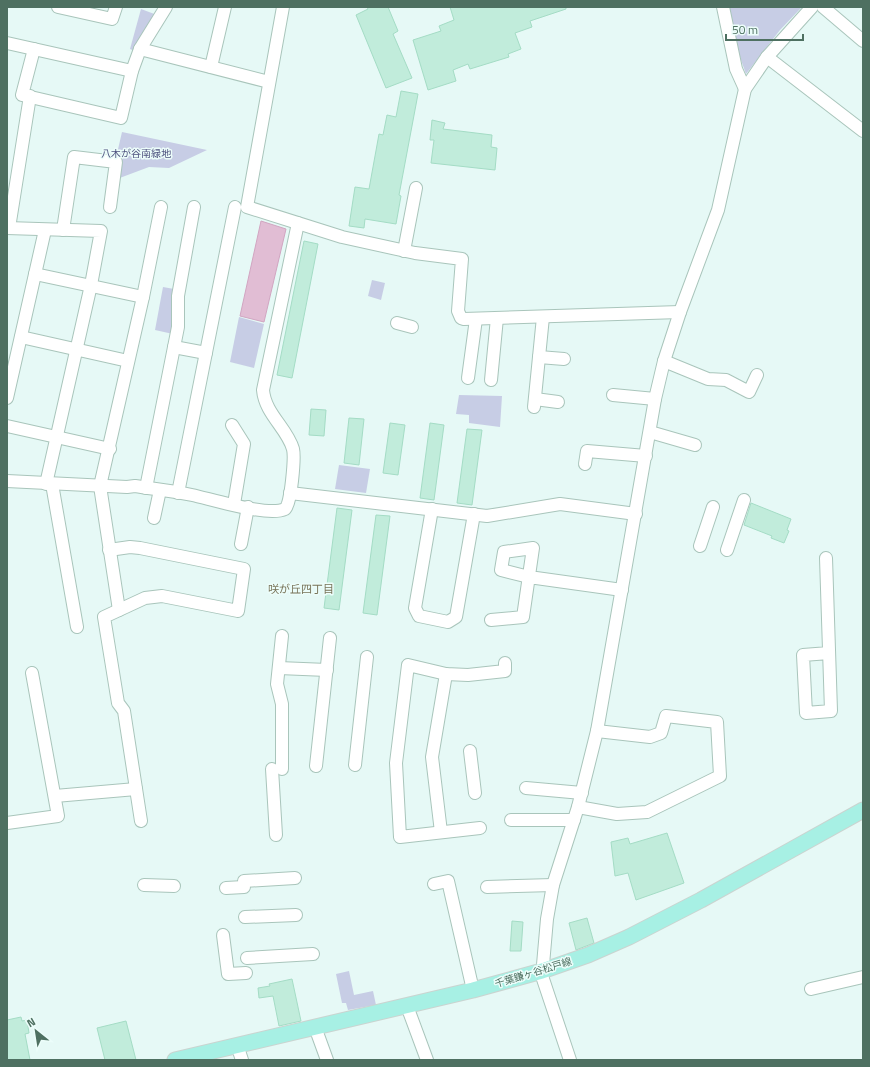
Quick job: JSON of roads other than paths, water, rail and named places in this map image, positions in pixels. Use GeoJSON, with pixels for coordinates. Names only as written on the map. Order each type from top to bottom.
{"type":"FeatureCollection","features":[{"type":"Feature","properties":{"kind":"main road","name":"千葉鎌ヶ谷松戸線"},"geometry":{"type":"LineString","coordinates":[[175,1060],[473,990],[542,971],[588,956],[701,900],[863,810]]}},
{"type":"Feature","properties":{"kind":"street"},"geometry":{"type":"LineString","coordinates":[[63,8],[112,19],[116,7]]}},
{"type":"Feature","properties":{"kind":"street"},"geometry":{"type":"LineString","coordinates":[[34,49],[22,95],[121,118],[132,71],[140,49],[166,7]]}},
{"type":"Feature","properties":{"kind":"street"},"geometry":{"type":"LineString","coordinates":[[211,67],[225,7]]}},
{"type":"Feature","properties":{"kind":"street"},"geometry":{"type":"LineString","coordinates":[[178,493],[206,354],[270,82],[283,7]]}},
{"type":"Feature","properties":{"kind":"street"},"geometry":{"type":"LineString","coordinates":[[723,7],[736,69],[745,89]]}},
{"type":"Feature","properties":{"kind":"street"},"geometry":{"type":"LineString","coordinates":[[570,1060],[542,971],[547,919],[553,885],[582,793],[597,731],[655,399],[664,361],[680,312],[718,210],[745,89],[767,57],[812,7]]}},
{"type":"Feature","properties":{"kind":"street"},"geometry":{"type":"LineString","coordinates":[[823,7],[861,35]]}},
{"type":"Feature","properties":{"kind":"street"},"geometry":{"type":"LineString","coordinates":[[7,43],[132,71]]}},
{"type":"Feature","properties":{"kind":"street"},"geometry":{"type":"LineString","coordinates":[[140,49],[270,82]]}},
{"type":"Feature","properties":{"kind":"street"},"geometry":{"type":"LineString","coordinates":[[767,57],[863,131]]}},
{"type":"Feature","properties":{"kind":"street"},"geometry":{"type":"LineString","coordinates":[[30,96],[8,228],[101,231],[91,285],[56,438],[49,484],[77,627]]}},
{"type":"Feature","properties":{"kind":"street"},"geometry":{"type":"LineString","coordinates":[[63,230],[74,157],[116,162],[110,207]]}},
{"type":"Feature","properties":{"kind":"street"},"geometry":{"type":"LineString","coordinates":[[404,251],[416,188]]}},
{"type":"Feature","properties":{"kind":"street"},"geometry":{"type":"LineString","coordinates":[[119,610],[100,486],[110,449],[161,207]]}},
{"type":"Feature","properties":{"kind":"street"},"geometry":{"type":"LineString","coordinates":[[146,488],[178,327],[178,296],[194,207]]}},
{"type":"Feature","properties":{"kind":"street"},"geometry":{"type":"LineString","coordinates":[[241,207],[342,237],[404,251],[462,259],[458,314],[464,319],[680,312]]}},
{"type":"Feature","properties":{"kind":"street"},"geometry":{"type":"LineString","coordinates":[[7,481],[146,488],[265,511],[281,509],[288,506],[294,451],[266,405],[263,390],[298,223]]}},
{"type":"Feature","properties":{"kind":"street"},"geometry":{"type":"LineString","coordinates":[[7,398],[45,230]]}},
{"type":"Feature","properties":{"kind":"street"},"geometry":{"type":"LineString","coordinates":[[35,274],[143,297]]}},
{"type":"Feature","properties":{"kind":"street"},"geometry":{"type":"LineString","coordinates":[[543,317],[534,403],[558,402]]}},
{"type":"Feature","properties":{"kind":"street"},"geometry":{"type":"LineString","coordinates":[[491,380],[497,318]]}},
{"type":"Feature","properties":{"kind":"street"},"geometry":{"type":"LineString","coordinates":[[468,378],[476,319]]}},
{"type":"Feature","properties":{"kind":"street"},"geometry":{"type":"LineString","coordinates":[[397,323],[412,327]]}},
{"type":"Feature","properties":{"kind":"street"},"geometry":{"type":"LineString","coordinates":[[21,337],[128,361]]}},
{"type":"Feature","properties":{"kind":"street"},"geometry":{"type":"LineString","coordinates":[[174,347],[206,354]]}},
{"type":"Feature","properties":{"kind":"street"},"geometry":{"type":"LineString","coordinates":[[539,357],[564,359]]}},
{"type":"Feature","properties":{"kind":"street"},"geometry":{"type":"LineString","coordinates":[[664,361],[708,379],[726,380],[749,392],[757,374]]}},
{"type":"Feature","properties":{"kind":"street"},"geometry":{"type":"LineString","coordinates":[[613,395],[655,399]]}},
{"type":"Feature","properties":{"kind":"street"},"geometry":{"type":"LineString","coordinates":[[232,425],[244,444],[234,504]]}},
{"type":"Feature","properties":{"kind":"street"},"geometry":{"type":"LineString","coordinates":[[7,426],[110,449]]}},
{"type":"Feature","properties":{"kind":"street"},"geometry":{"type":"LineString","coordinates":[[650,432],[695,445]]}},
{"type":"Feature","properties":{"kind":"street"},"geometry":{"type":"LineString","coordinates":[[585,464],[587,451],[646,456]]}},
{"type":"Feature","properties":{"kind":"street"},"geometry":{"type":"LineString","coordinates":[[154,518],[160,490]]}},
{"type":"Feature","properties":{"kind":"street"},"geometry":{"type":"LineString","coordinates":[[290,492],[487,516],[560,504],[636,514]]}},
{"type":"Feature","properties":{"kind":"street"},"geometry":{"type":"LineString","coordinates":[[727,550],[744,500]]}},
{"type":"Feature","properties":{"kind":"street"},"geometry":{"type":"LineString","coordinates":[[241,544],[248,507]]}},
{"type":"Feature","properties":{"kind":"street"},"geometry":{"type":"LineString","coordinates":[[700,546],[713,507]]}},
{"type":"Feature","properties":{"kind":"street"},"geometry":{"type":"LineString","coordinates":[[432,509],[415,608],[419,616],[448,622],[456,616],[474,514]]}},
{"type":"Feature","properties":{"kind":"street"},"geometry":{"type":"LineString","coordinates":[[109,550],[130,547],[140,548],[244,569],[238,611],[162,596],[145,598],[104,617],[118,703],[124,711],[141,822]]}},
{"type":"Feature","properties":{"kind":"street"},"geometry":{"type":"LineString","coordinates":[[826,558],[831,711],[806,713],[803,655],[829,653]]}},
{"type":"Feature","properties":{"kind":"street"},"geometry":{"type":"LineString","coordinates":[[491,620],[523,617],[529,577],[622,590]]}},
{"type":"Feature","properties":{"kind":"street"},"geometry":{"type":"LineString","coordinates":[[276,835],[277,769],[282,704],[278,684],[282,636]]}},
{"type":"Feature","properties":{"kind":"street"},"geometry":{"type":"LineString","coordinates":[[316,766],[330,638]]}},
{"type":"Feature","properties":{"kind":"street"},"geometry":{"type":"LineString","coordinates":[[355,765],[367,657]]}},
{"type":"Feature","properties":{"kind":"street"},"geometry":{"type":"LineString","coordinates":[[480,828],[400,837],[396,763],[408,666],[446,674],[468,675],[505,671],[506,662]]}},
{"type":"Feature","properties":{"kind":"street"},"geometry":{"type":"LineString","coordinates":[[279,668],[326,670]]}},
{"type":"Feature","properties":{"kind":"street"},"geometry":{"type":"LineString","coordinates":[[7,823],[58,816],[32,673]]}},
{"type":"Feature","properties":{"kind":"street"},"geometry":{"type":"LineString","coordinates":[[441,832],[432,757],[446,674]]}},
{"type":"Feature","properties":{"kind":"street"},"geometry":{"type":"LineString","coordinates":[[578,807],[617,814],[647,812],[720,776],[717,722],[666,716],[661,734],[650,737],[597,731]]}},
{"type":"Feature","properties":{"kind":"street"},"geometry":{"type":"LineString","coordinates":[[470,751],[475,792]]}},
{"type":"Feature","properties":{"kind":"street"},"geometry":{"type":"LineString","coordinates":[[526,788],[582,793]]}},
{"type":"Feature","properties":{"kind":"street"},"geometry":{"type":"LineString","coordinates":[[55,796],[136,789]]}},
{"type":"Feature","properties":{"kind":"street"},"geometry":{"type":"LineString","coordinates":[[511,820],[574,820]]}},
{"type":"Feature","properties":{"kind":"street"},"geometry":{"type":"LineString","coordinates":[[226,888],[244,884],[296,878]]}},
{"type":"Feature","properties":{"kind":"street"},"geometry":{"type":"LineString","coordinates":[[434,884],[448,881],[473,990]]}},
{"type":"Feature","properties":{"kind":"street"},"geometry":{"type":"LineString","coordinates":[[144,885],[174,886]]}},
{"type":"Feature","properties":{"kind":"street"},"geometry":{"type":"LineString","coordinates":[[486,887],[553,885]]}},
{"type":"Feature","properties":{"kind":"street"},"geometry":{"type":"LineString","coordinates":[[245,917],[296,915]]}},
{"type":"Feature","properties":{"kind":"street"},"geometry":{"type":"LineString","coordinates":[[223,934],[228,974],[246,973]]}},
{"type":"Feature","properties":{"kind":"street"},"geometry":{"type":"LineString","coordinates":[[247,958],[313,954]]}},
{"type":"Feature","properties":{"kind":"street"},"geometry":{"type":"LineString","coordinates":[[811,989],[863,977]]}},
{"type":"Feature","properties":{"kind":"street"},"geometry":{"type":"LineString","coordinates":[[407,1006],[427,1060]]}},
{"type":"Feature","properties":{"kind":"street"},"geometry":{"type":"LineString","coordinates":[[315,1027],[328,1060]]}},
{"type":"Feature","properties":{"kind":"street"},"geometry":{"type":"LineString","coordinates":[[237,1045],[242,1060]]}},
{"type":"Feature","properties":{"kind":"district","name":"咲が丘四丁目"},"geometry":{"type":"Point","coordinates":[301,589]}},
{"type":"Feature","properties":{"kind":"park label","name":"八木が谷南緑地"},"geometry":{"type":"Point","coordinates":[136,153]}}]}
